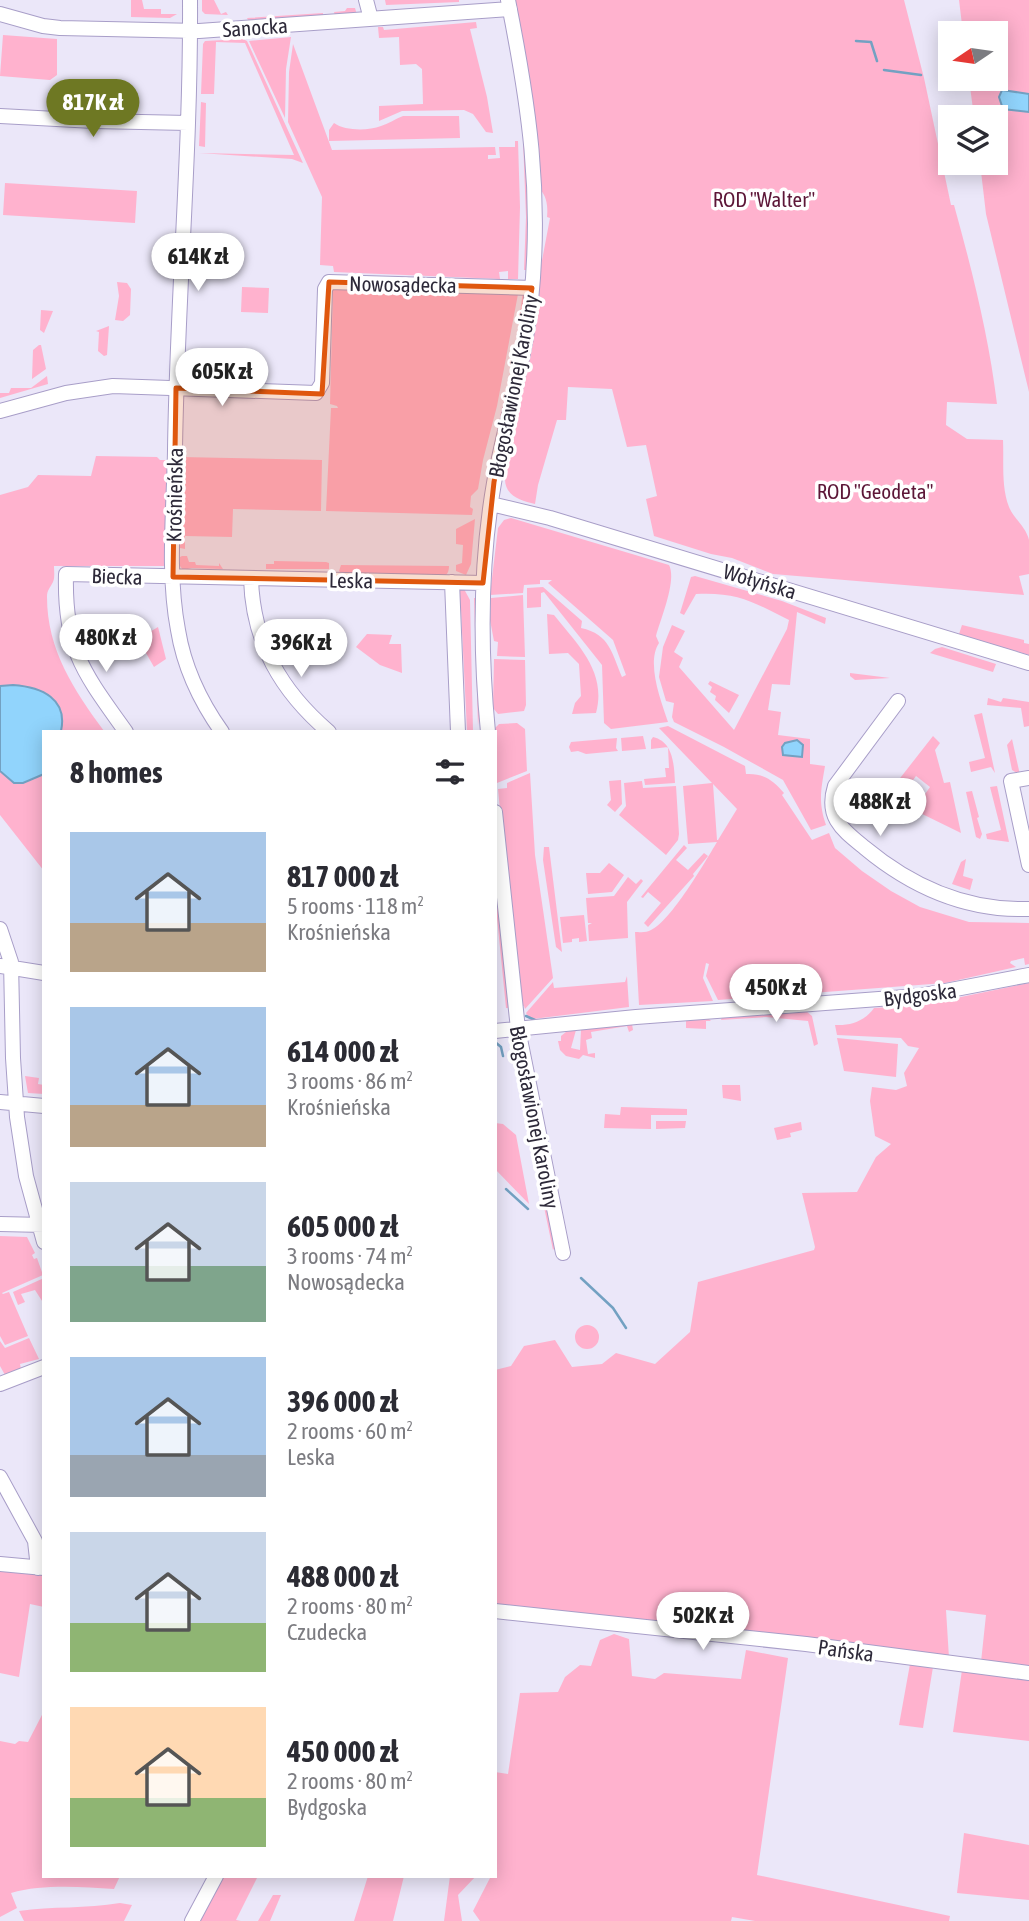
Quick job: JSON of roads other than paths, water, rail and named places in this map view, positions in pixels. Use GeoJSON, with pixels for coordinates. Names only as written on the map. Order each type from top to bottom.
{"type":"FeatureCollection","features":[{"type":"Feature","properties":{"kind":"street","name":"Krośnieńska"},"geometry":{"type":"LineString","coordinates":[[190,0],[188,123],[176,388],[173,577],[178,631],[184,656],[202,701],[221,730]]}},
{"type":"Feature","properties":{"kind":"street"},"geometry":{"type":"LineString","coordinates":[[366,0],[371,19]]}},
{"type":"Feature","properties":{"kind":"street","name":"Sanocka"},"geometry":{"type":"LineString","coordinates":[[0,15],[60,28],[190,32],[371,19],[509,4]]}},
{"type":"Feature","properties":{"kind":"street","name":"Błogosławionej Karoliny"},"geometry":{"type":"LineString","coordinates":[[488,730],[483,652],[483,583],[491,504],[522,359],[532,288],[536,210],[533,147],[523,74],[509,4]]}},
{"type":"Feature","properties":{"kind":"street"},"geometry":{"type":"LineString","coordinates":[[0,116],[188,123]]}},
{"type":"Feature","properties":{"kind":"street","name":"Nowosądecka"},"geometry":{"type":"LineString","coordinates":[[0,411],[66,393],[113,386],[316,393],[322,383],[325,289],[329,282],[532,288]]}},
{"type":"Feature","properties":{"kind":"street","name":"Wołyńska"},"geometry":{"type":"LineString","coordinates":[[491,504],[550,518],[1029,663]]}},
{"type":"Feature","properties":{"kind":"street","name":"Biecka"},"geometry":{"type":"LineString","coordinates":[[125,730],[89,680],[74,647],[67,625],[66,574],[173,577]]}},
{"type":"Feature","properties":{"kind":"street","name":"Leska"},"geometry":{"type":"LineString","coordinates":[[173,577],[483,583]]}},
{"type":"Feature","properties":{"kind":"street"},"geometry":{"type":"LineString","coordinates":[[251,579],[257,625],[269,658],[290,694],[326,730]]}},
{"type":"Feature","properties":{"kind":"street"},"geometry":{"type":"LineString","coordinates":[[452,582],[458,730]]}},
{"type":"Feature","properties":{"kind":"street"},"geometry":{"type":"LineString","coordinates":[[898,701],[835,786],[831,803],[837,822],[845,832],[888,867],[932,891],[976,905],[1029,909]]}},
{"type":"Feature","properties":{"kind":"street"},"geometry":{"type":"LineString","coordinates":[[1029,778],[1011,781],[1029,865]]}},
{"type":"Feature","properties":{"kind":"street","name":"Błogosławionej Karoliny"},"geometry":{"type":"LineString","coordinates":[[497,852],[499,891],[517,1029],[563,1253]]}},
{"type":"Feature","properties":{"kind":"street"},"geometry":{"type":"LineString","coordinates":[[0,929],[10,955],[6,967],[16,1104],[23,1158],[41,1225],[0,1224]]}},
{"type":"Feature","properties":{"kind":"street"},"geometry":{"type":"LineString","coordinates":[[6,967],[42,974]]}},
{"type":"Feature","properties":{"kind":"street","name":"Bydgoska"},"geometry":{"type":"LineString","coordinates":[[497,1031],[636,1017],[919,996],[1029,975]]}},
{"type":"Feature","properties":{"kind":"street"},"geometry":{"type":"LineString","coordinates":[[0,1102],[42,1106]]}},
{"type":"Feature","properties":{"kind":"street"},"geometry":{"type":"LineString","coordinates":[[0,1384],[42,1368]]}},
{"type":"Feature","properties":{"kind":"street"},"geometry":{"type":"LineString","coordinates":[[0,1476],[39,1538],[41,1568],[0,1564]]}},
{"type":"Feature","properties":{"kind":"street","name":"Pańska"},"geometry":{"type":"LineString","coordinates":[[497,1611],[784,1642],[1029,1673]]}},
{"type":"Feature","properties":{"kind":"street"},"geometry":{"type":"LineString","coordinates":[[192,1921],[215,1878]]}},
{"type":"Feature","properties":{"kind":"water"},"geometry":{"type":"Polygon","coordinates":[[[1002,91],[1029,94],[1029,112],[1008,110],[1008,105],[1002,105],[999,97],[1002,91]]]}},
{"type":"Feature","properties":{"kind":"water"},"geometry":{"type":"Polygon","coordinates":[[[0,686],[24,686],[43,692],[57,703],[61,711],[61,730],[42,730],[42,775],[23,783],[14,783],[0,771],[0,686]]]}},
{"type":"Feature","properties":{"kind":"water"},"geometry":{"type":"Polygon","coordinates":[[[797,740],[803,745],[802,757],[783,755],[782,747],[785,743],[797,740]]]}},
{"type":"Feature","properties":{"kind":"waterway"},"geometry":{"type":"LineString","coordinates":[[856,41],[871,42],[877,61]]}},
{"type":"Feature","properties":{"kind":"waterway"},"geometry":{"type":"LineString","coordinates":[[884,70],[921,75]]}},
{"type":"Feature","properties":{"kind":"waterway"},"geometry":{"type":"LineString","coordinates":[[526,1016],[535,1020]]}},
{"type":"Feature","properties":{"kind":"waterway"},"geometry":{"type":"LineString","coordinates":[[497,1044],[501,1047],[503,1056]]}},
{"type":"Feature","properties":{"kind":"waterway"},"geometry":{"type":"LineString","coordinates":[[506,1189],[528,1209]]}},
{"type":"Feature","properties":{"kind":"waterway"},"geometry":{"type":"LineString","coordinates":[[581,1278],[613,1308],[626,1328]]}},
{"type":"Feature","properties":{"kind":"park label","name":"ROD \"Walter\""},"geometry":{"type":"Point","coordinates":[764,199]}},
{"type":"Feature","properties":{"kind":"park label","name":"ROD \"Geodeta\""},"geometry":{"type":"Point","coordinates":[875,491]}}]}
